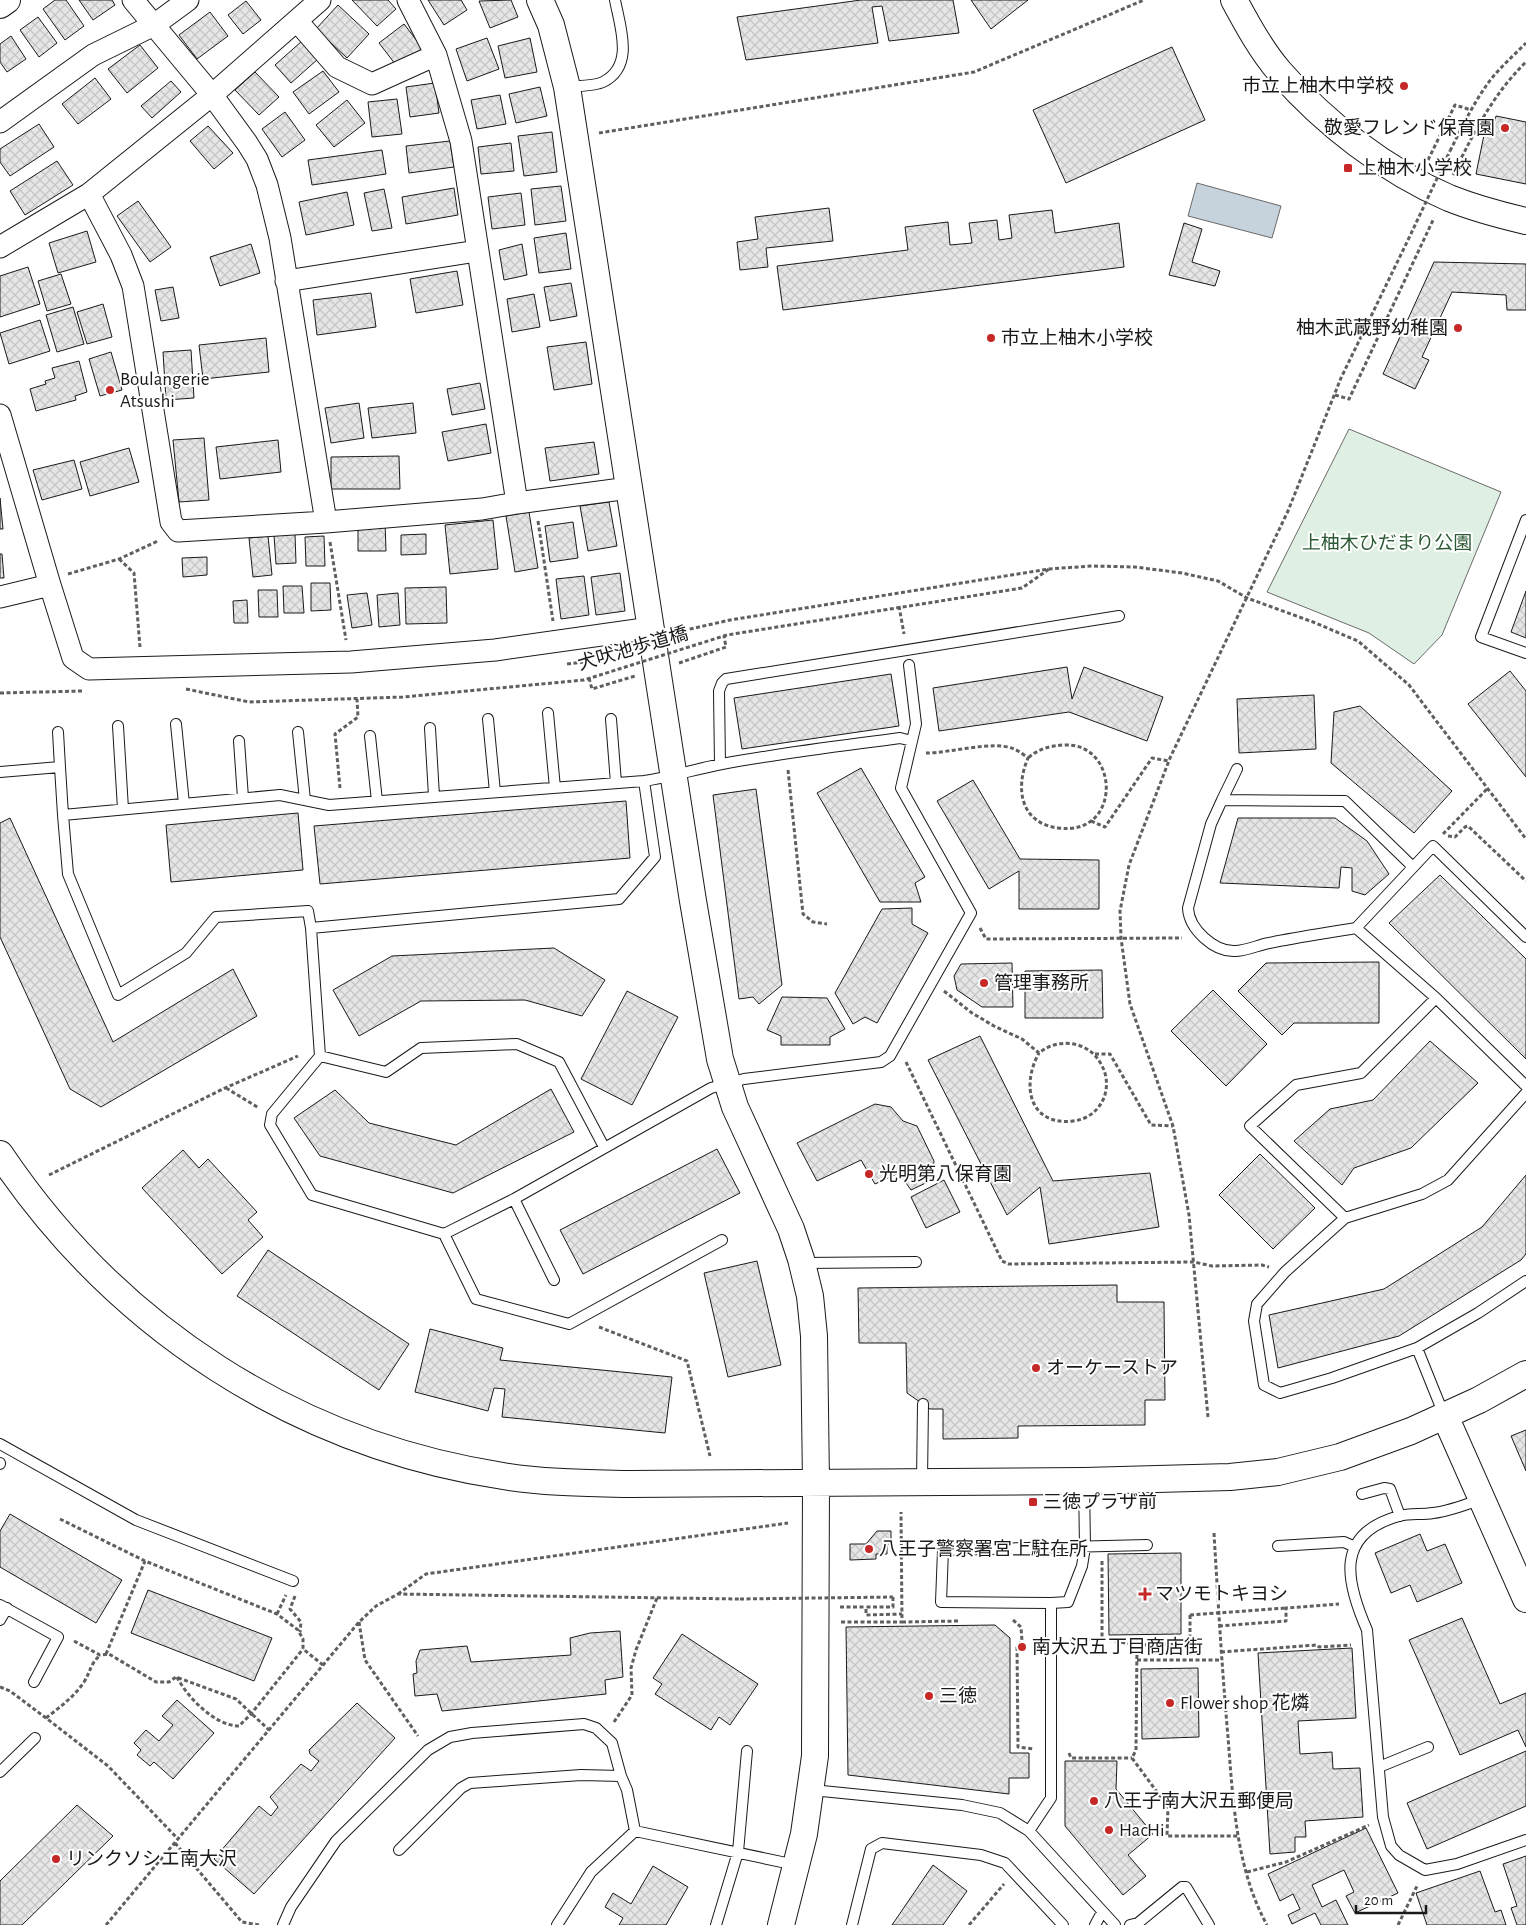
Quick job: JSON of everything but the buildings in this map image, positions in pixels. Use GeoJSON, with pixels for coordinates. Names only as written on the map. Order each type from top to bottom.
{"type":"FeatureCollection","features":[{"type":"Feature","properties":{"kind":"street"},"geometry":{"type":"LineString","coordinates":[[0,5],[7,0]]}},
{"type":"Feature","properties":{"kind":"street"},"geometry":{"type":"LineString","coordinates":[[134,0],[212,95],[247,143],[267,185],[280,238],[326,522]]}},
{"type":"Feature","properties":{"kind":"street"},"geometry":{"type":"LineString","coordinates":[[0,122],[93,55],[154,25],[188,0]]}},
{"type":"Feature","properties":{"kind":"street"},"geometry":{"type":"LineString","coordinates":[[0,247],[89,194],[212,95],[320,0]]}},
{"type":"Feature","properties":{"kind":"street"},"geometry":{"type":"LineString","coordinates":[[408,0],[436,55],[461,141],[477,251],[526,502]]}},
{"type":"Feature","properties":{"kind":"street"},"geometry":{"type":"LineString","coordinates":[[540,0],[551,25],[567,87],[629,488],[661,631],[674,776],[720,1059],[741,1121],[791,1229],[810,1296],[814,1336],[816,1483],[815,1756],[804,1834],[781,1925]]}},
{"type":"Feature","properties":{"kind":"street"},"geometry":{"type":"LineString","coordinates":[[1234,0],[1261,46],[1279,70],[1301,94],[1360,146],[1419,184],[1490,213],[1526,221]]}},
{"type":"Feature","properties":{"kind":"street"},"geometry":{"type":"LineString","coordinates":[[296,21],[337,67],[372,84],[436,55]]}},
{"type":"Feature","properties":{"kind":"street"},"geometry":{"type":"LineString","coordinates":[[89,194],[121,255],[133,286],[171,522],[178,531],[326,522],[482,509],[629,488]]}},
{"type":"Feature","properties":{"kind":"street"},"geometry":{"type":"LineString","coordinates":[[286,281],[477,251]]}},
{"type":"Feature","properties":{"kind":"street"},"geometry":{"type":"LineString","coordinates":[[0,415],[73,658],[90,669],[351,662],[495,650],[661,631]]}},
{"type":"Feature","properties":{"kind":"street"},"geometry":{"type":"LineString","coordinates":[[0,596],[49,582]]}},
{"type":"Feature","properties":{"kind":"street"},"geometry":{"type":"LineString","coordinates":[[0,1154],[15,1177],[82,1258],[133,1306],[187,1349],[238,1382],[258,1394],[337,1431],[418,1459],[513,1478],[568,1483],[630,1484],[1084,1481],[1230,1477],[1278,1472],[1340,1457],[1411,1431],[1526,1374]]}},
{"type":"Feature","properties":{"kind":"street"},"geometry":{"type":"LineString","coordinates":[[1444,1416],[1526,1598]]}},
{"type":"Feature","properties":{"kind":"lane"},"geometry":{"type":"LineString","coordinates":[[567,87],[602,82],[619,68],[624,50],[615,0]]}},
{"type":"Feature","properties":{"kind":"lane"},"geometry":{"type":"LineString","coordinates":[[1526,520],[1523,537],[1481,637],[1526,653]]}},
{"type":"Feature","properties":{"kind":"lane"},"geometry":{"type":"LineString","coordinates":[[720,764],[720,691],[722,683],[726,679],[1119,616]]}},
{"type":"Feature","properties":{"kind":"lane"},"geometry":{"type":"LineString","coordinates":[[58,732],[68,874],[118,995],[186,953],[216,917],[308,911],[311,928],[320,1051],[272,1114],[270,1125],[312,1195],[444,1234],[514,1199],[711,1088],[744,1079],[887,1060],[971,913],[901,788],[916,724],[909,666]]}},
{"type":"Feature","properties":{"kind":"lane"},"geometry":{"type":"LineString","coordinates":[[548,713],[555,788]]}},
{"type":"Feature","properties":{"kind":"lane"},"geometry":{"type":"LineString","coordinates":[[488,719],[495,792]]}},
{"type":"Feature","properties":{"kind":"lane"},"geometry":{"type":"LineString","coordinates":[[611,719],[616,783]]}},
{"type":"Feature","properties":{"kind":"lane"},"geometry":{"type":"LineString","coordinates":[[176,724],[184,804]]}},
{"type":"Feature","properties":{"kind":"lane"},"geometry":{"type":"LineString","coordinates":[[118,726],[123,809]]}},
{"type":"Feature","properties":{"kind":"lane"},"geometry":{"type":"LineString","coordinates":[[430,728],[434,796]]}},
{"type":"Feature","properties":{"kind":"lane"},"geometry":{"type":"LineString","coordinates":[[298,732],[305,800]]}},
{"type":"Feature","properties":{"kind":"lane"},"geometry":{"type":"LineString","coordinates":[[370,736],[377,801]]}},
{"type":"Feature","properties":{"kind":"lane"},"geometry":{"type":"LineString","coordinates":[[63,815],[280,795],[329,805],[644,781],[674,776],[720,764],[786,754],[900,738],[912,741]]}},
{"type":"Feature","properties":{"kind":"lane"},"geometry":{"type":"LineString","coordinates":[[239,741],[243,798]]}},
{"type":"Feature","properties":{"kind":"lane"},"geometry":{"type":"LineString","coordinates":[[0,772],[60,767]]}},
{"type":"Feature","properties":{"kind":"lane"},"geometry":{"type":"LineString","coordinates":[[1237,770],[1211,824],[1188,908],[1188,917],[1193,925],[1205,938],[1219,948],[1235,951],[1268,943],[1356,928],[1412,866],[1433,846],[1526,937]]}},
{"type":"Feature","properties":{"kind":"lane"},"geometry":{"type":"LineString","coordinates":[[311,928],[619,899],[655,857],[644,781]]}},
{"type":"Feature","properties":{"kind":"lane"},"geometry":{"type":"LineString","coordinates":[[1222,800],[1345,801],[1412,866]]}},
{"type":"Feature","properties":{"kind":"lane"},"geometry":{"type":"LineString","coordinates":[[1356,928],[1436,998],[1526,1086]]}},
{"type":"Feature","properties":{"kind":"lane"},"geometry":{"type":"LineString","coordinates":[[1345,1218],[1250,1126],[1296,1085],[1362,1073],[1436,998]]}},
{"type":"Feature","properties":{"kind":"lane"},"geometry":{"type":"LineString","coordinates":[[320,1051],[386,1072],[422,1048],[517,1044],[559,1062],[604,1147]]}},
{"type":"Feature","properties":{"kind":"lane"},"geometry":{"type":"LineString","coordinates":[[1526,1093],[1448,1180],[1422,1194],[1345,1218],[1285,1272],[1257,1304],[1254,1321],[1264,1385],[1280,1393],[1332,1378],[1417,1348],[1478,1312],[1526,1280]]}},
{"type":"Feature","properties":{"kind":"lane"},"geometry":{"type":"LineString","coordinates":[[514,1199],[554,1280]]}},
{"type":"Feature","properties":{"kind":"lane"},"geometry":{"type":"LineString","coordinates":[[444,1234],[476,1299],[569,1324],[722,1240]]}},
{"type":"Feature","properties":{"kind":"lane"},"geometry":{"type":"LineString","coordinates":[[802,1263],[916,1262]]}},
{"type":"Feature","properties":{"kind":"lane"},"geometry":{"type":"LineString","coordinates":[[1417,1348],[1444,1416]]}},
{"type":"Feature","properties":{"kind":"lane"},"geometry":{"type":"LineString","coordinates":[[922,1482],[923,1404]]}},
{"type":"Feature","properties":{"kind":"lane"},"geometry":{"type":"LineString","coordinates":[[0,1444],[136,1520],[293,1581]]}},
{"type":"Feature","properties":{"kind":"lane"},"geometry":{"type":"LineString","coordinates":[[1084,1481],[1084,1547],[1082,1566],[1068,1602],[1050,1604],[941,1602],[943,1550],[1084,1547],[1146,1545]]}},
{"type":"Feature","properties":{"kind":"lane"},"geometry":{"type":"LineString","coordinates":[[1362,1494],[1384,1488],[1390,1489],[1400,1516]]}},
{"type":"Feature","properties":{"kind":"lane"},"geometry":{"type":"LineString","coordinates":[[1482,1498],[1446,1511],[1400,1516],[1376,1525],[1363,1536],[1355,1547],[1350,1576],[1355,1603],[1367,1630],[1383,1817],[1391,1846],[1399,1855],[1425,1870],[1458,1864],[1526,1840]]}},
{"type":"Feature","properties":{"kind":"lane"},"geometry":{"type":"LineString","coordinates":[[1278,1546],[1344,1542],[1355,1547]]}},
{"type":"Feature","properties":{"kind":"lane"},"geometry":{"type":"LineString","coordinates":[[1030,1831],[1050,1798],[1050,1604]]}},
{"type":"Feature","properties":{"kind":"lane"},"geometry":{"type":"LineString","coordinates":[[0,1620],[4,1606],[58,1637],[34,1682]]}},
{"type":"Feature","properties":{"kind":"lane"},"geometry":{"type":"LineString","coordinates":[[283,1925],[291,1907],[336,1841],[428,1750],[450,1737],[472,1733],[584,1724],[596,1728],[605,1734],[612,1743],[627,1790],[635,1831]]}},
{"type":"Feature","properties":{"kind":"lane"},"geometry":{"type":"LineString","coordinates":[[0,1772],[35,1738]]}},
{"type":"Feature","properties":{"kind":"lane"},"geometry":{"type":"LineString","coordinates":[[1379,1767],[1428,1747]]}},
{"type":"Feature","properties":{"kind":"lane"},"geometry":{"type":"LineString","coordinates":[[716,1925],[738,1852],[746,1751]]}},
{"type":"Feature","properties":{"kind":"lane"},"geometry":{"type":"LineString","coordinates":[[399,1850],[461,1788],[470,1784],[581,1775],[621,1776]]}},
{"type":"Feature","properties":{"kind":"lane"},"geometry":{"type":"LineString","coordinates":[[811,1790],[962,1805],[1000,1813],[1030,1831],[1102,1912],[1115,1924],[1128,1925],[1138,1923],[1182,1887],[1186,1887],[1210,1925]]}},
{"type":"Feature","properties":{"kind":"lane"},"geometry":{"type":"LineString","coordinates":[[635,1831],[797,1866]]}},
{"type":"Feature","properties":{"kind":"lane"},"geometry":{"type":"LineString","coordinates":[[557,1925],[591,1872],[635,1831]]}},
{"type":"Feature","properties":{"kind":"lane"},"geometry":{"type":"LineString","coordinates":[[852,1925],[872,1849],[882,1843],[981,1855],[1005,1863],[1063,1925]]}},
{"type":"Feature","properties":{"kind":"lane"},"geometry":{"type":"LineString","coordinates":[[1095,1925],[1102,1912]]}},
{"type":"Feature","properties":{"kind":"path"},"geometry":{"type":"LineString","coordinates":[[594,134],[974,72],[1144,0]]}},
{"type":"Feature","properties":{"kind":"path"},"geometry":{"type":"LineString","coordinates":[[1208,1417],[1189,1215],[1173,1126],[1130,1004],[1121,938],[1120,911],[1129,865],[1169,761],[1288,511],[1334,395],[1450,151],[1471,110],[1487,85],[1506,62],[1526,43]]}},
{"type":"Feature","properties":{"kind":"path"},"geometry":{"type":"LineString","coordinates":[[1452,178],[1470,140],[1497,93],[1526,62]]}},
{"type":"Feature","properties":{"kind":"path"},"geometry":{"type":"LineString","coordinates":[[1426,165],[1455,105],[1471,110]]}},
{"type":"Feature","properties":{"kind":"path"},"geometry":{"type":"LineString","coordinates":[[1334,395],[1349,399],[1434,218]]}},
{"type":"Feature","properties":{"kind":"path"},"geometry":{"type":"LineString","coordinates":[[526,502],[556,642]]}},
{"type":"Feature","properties":{"kind":"path"},"geometry":{"type":"LineString","coordinates":[[326,522],[347,644]]}},
{"type":"Feature","properties":{"kind":"path"},"geometry":{"type":"LineString","coordinates":[[49,582],[119,559],[178,531]]}},
{"type":"Feature","properties":{"kind":"path"},"geometry":{"type":"LineString","coordinates":[[119,559],[134,573],[140,652]]}},
{"type":"Feature","properties":{"kind":"path"},"geometry":{"type":"LineString","coordinates":[[661,631],[1049,570],[1090,566],[1126,567],[1182,573],[1218,581],[1247,598],[1358,641],[1409,685],[1526,840]]}},
{"type":"Feature","properties":{"kind":"path","name":"犬吠池歩道橋"},"geometry":{"type":"LineString","coordinates":[[186,689],[249,702],[403,697],[584,680],[724,636],[900,606],[1022,588],[1049,570]]}},
{"type":"Feature","properties":{"kind":"path"},"geometry":{"type":"LineString","coordinates":[[900,606],[904,637]]}},
{"type":"Feature","properties":{"kind":"path"},"geometry":{"type":"LineString","coordinates":[[674,665],[726,647],[724,636]]}},
{"type":"Feature","properties":{"kind":"path"},"geometry":{"type":"LineString","coordinates":[[589,678],[592,689],[641,674]]}},
{"type":"Feature","properties":{"kind":"path"},"geometry":{"type":"LineString","coordinates":[[341,803],[335,734],[358,718],[357,699]]}},
{"type":"Feature","properties":{"kind":"path"},"geometry":{"type":"LineString","coordinates":[[912,741],[926,752],[995,746],[1014,749],[1028,758]]}},
{"type":"Feature","properties":{"kind":"path"},"geometry":{"type":"LineString","coordinates":[[1067,744],[1077,746],[1095,756],[1106,779],[1106,794],[1102,810],[1091,821],[1077,827],[1061,828],[1048,826],[1031,815],[1024,803],[1021,789],[1022,774],[1028,758],[1042,749],[1067,744]]}},
{"type":"Feature","properties":{"kind":"path"},"geometry":{"type":"LineString","coordinates":[[786,754],[802,914],[813,922],[827,924]]}},
{"type":"Feature","properties":{"kind":"path"},"geometry":{"type":"LineString","coordinates":[[1091,821],[1105,826],[1152,758],[1169,761]]}},
{"type":"Feature","properties":{"kind":"path"},"geometry":{"type":"LineString","coordinates":[[1453,823],[1488,788]]}},
{"type":"Feature","properties":{"kind":"path"},"geometry":{"type":"LineString","coordinates":[[1442,835],[1455,836],[1468,826],[1526,881]]}},
{"type":"Feature","properties":{"kind":"path"},"geometry":{"type":"LineString","coordinates":[[986,939],[1179,938]]}},
{"type":"Feature","properties":{"kind":"path"},"geometry":{"type":"LineString","coordinates":[[933,980],[954,1001],[994,1026],[1022,1039],[1039,1053]]}},
{"type":"Feature","properties":{"kind":"path"},"geometry":{"type":"LineString","coordinates":[[1071,1043],[1094,1054],[1103,1067],[1106,1080],[1104,1097],[1101,1104],[1088,1118],[1074,1121],[1053,1121],[1036,1108],[1031,1095],[1031,1074],[1039,1053],[1052,1045],[1071,1043]]}},
{"type":"Feature","properties":{"kind":"path"},"geometry":{"type":"LineString","coordinates":[[49,1175],[225,1088],[320,1051]]}},
{"type":"Feature","properties":{"kind":"path"},"geometry":{"type":"LineString","coordinates":[[1094,1054],[1110,1054],[1151,1125],[1173,1126]]}},
{"type":"Feature","properties":{"kind":"path"},"geometry":{"type":"LineString","coordinates":[[906,1061],[1002,1261],[1009,1264],[1194,1262],[1212,1266],[1262,1265]]}},
{"type":"Feature","properties":{"kind":"path"},"geometry":{"type":"LineString","coordinates":[[225,1088],[272,1114]]}},
{"type":"Feature","properties":{"kind":"path"},"geometry":{"type":"LineString","coordinates":[[579,1319],[687,1361],[710,1456]]}},
{"type":"Feature","properties":{"kind":"path"},"geometry":{"type":"LineString","coordinates":[[901,1512],[902,1622]]}},
{"type":"Feature","properties":{"kind":"path"},"geometry":{"type":"LineString","coordinates":[[60,1520],[145,1562],[277,1614],[298,1630],[303,1638],[304,1649],[239,1726],[229,1726],[207,1711],[184,1690],[176,1677]]}},
{"type":"Feature","properties":{"kind":"path"},"geometry":{"type":"LineString","coordinates":[[106,1925],[359,1622],[376,1606],[398,1594],[426,1574],[788,1522]]}},
{"type":"Feature","properties":{"kind":"path"},"geometry":{"type":"LineString","coordinates":[[1214,1533],[1221,1660],[1233,1801],[1238,1836],[1247,1872],[1257,1908],[1267,1925]]}},
{"type":"Feature","properties":{"kind":"path"},"geometry":{"type":"LineString","coordinates":[[1102,1558],[1102,1639]]}},
{"type":"Feature","properties":{"kind":"path"},"geometry":{"type":"LineString","coordinates":[[106,1654],[145,1562]]}},
{"type":"Feature","properties":{"kind":"path"},"geometry":{"type":"LineString","coordinates":[[293,1581],[298,1584],[298,1590],[290,1605],[290,1609],[301,1622],[300,1633]]}},
{"type":"Feature","properties":{"kind":"path"},"geometry":{"type":"LineString","coordinates":[[398,1594],[740,1599],[893,1597],[893,1607],[835,1607]]}},
{"type":"Feature","properties":{"kind":"path"},"geometry":{"type":"LineString","coordinates":[[605,1734],[632,1695],[631,1668],[636,1650],[657,1598]]}},
{"type":"Feature","properties":{"kind":"path"},"geometry":{"type":"LineString","coordinates":[[1070,1640],[1102,1639],[1137,1645],[1190,1644],[1190,1615],[1330,1605]]}},
{"type":"Feature","properties":{"kind":"path"},"geometry":{"type":"LineString","coordinates":[[866,1607],[866,1615],[902,1614]]}},
{"type":"Feature","properties":{"kind":"path"},"geometry":{"type":"LineString","coordinates":[[1219,1626],[1286,1621],[1286,1608]]}},
{"type":"Feature","properties":{"kind":"path"},"geometry":{"type":"LineString","coordinates":[[1005,1620],[1014,1620],[1021,1627],[1022,1641],[1016,1646],[1018,1747],[1034,1749]]}},
{"type":"Feature","properties":{"kind":"path"},"geometry":{"type":"LineString","coordinates":[[835,1622],[968,1621]]}},
{"type":"Feature","properties":{"kind":"path"},"geometry":{"type":"LineString","coordinates":[[359,1622],[365,1660],[428,1750]]}},
{"type":"Feature","properties":{"kind":"path"},"geometry":{"type":"LineString","coordinates":[[74,1641],[100,1655]]}},
{"type":"Feature","properties":{"kind":"path"},"geometry":{"type":"LineString","coordinates":[[1221,1652],[1317,1645],[1319,1647],[1368,1644]]}},
{"type":"Feature","properties":{"kind":"path"},"geometry":{"type":"LineString","coordinates":[[1132,1758],[1136,1750],[1137,1645]]}},
{"type":"Feature","properties":{"kind":"path"},"geometry":{"type":"LineString","coordinates":[[304,1649],[323,1665]]}},
{"type":"Feature","properties":{"kind":"path"},"geometry":{"type":"LineString","coordinates":[[46,1718],[71,1699],[84,1681],[91,1664],[100,1655],[106,1654],[156,1682],[169,1682],[176,1677]]}},
{"type":"Feature","properties":{"kind":"path"},"geometry":{"type":"LineString","coordinates":[[1137,1660],[1221,1660]]}},
{"type":"Feature","properties":{"kind":"path"},"geometry":{"type":"LineString","coordinates":[[176,1677],[236,1700],[269,1730]]}},
{"type":"Feature","properties":{"kind":"path"},"geometry":{"type":"LineString","coordinates":[[0,1687],[10,1691],[108,1766],[176,1841],[242,1924],[259,1925]]}},
{"type":"Feature","properties":{"kind":"path"},"geometry":{"type":"LineString","coordinates":[[1067,1748],[1071,1758],[1132,1758]]}},
{"type":"Feature","properties":{"kind":"path"},"geometry":{"type":"LineString","coordinates":[[1132,1758],[1168,1807],[1167,1836],[1238,1836]]}},
{"type":"Feature","properties":{"kind":"path"},"geometry":{"type":"LineString","coordinates":[[1247,1872],[1286,1862],[1383,1817]]}},
{"type":"Feature","properties":{"kind":"path"},"geometry":{"type":"LineString","coordinates":[[968,1925],[998,1889]]}},
{"type":"Feature","properties":{"kind":"path"},"geometry":{"type":"LineString","coordinates":[[1398,1925],[1410,1900]]}},
{"type":"Feature","properties":{"kind":"green space","name":"上柚木ひだまり公園"},"geometry":{"type":"Polygon","coordinates":[[[1349,429],[1501,492],[1442,635],[1414,664],[1369,633],[1267,592],[1349,429]]]}},
{"type":"Feature","properties":{"kind":"shaded area"},"geometry":{"type":"Polygon","coordinates":[[[1197,183],[1281,206],[1272,238],[1188,216],[1197,183]]]}},
{"type":"Feature","properties":{"kind":"place","name":"市立上柚木中学校"},"geometry":{"type":"Point","coordinates":[1404,86]}},
{"type":"Feature","properties":{"kind":"place","name":"敬愛フレンド保育園"},"geometry":{"type":"Point","coordinates":[1505,128]}},
{"type":"Feature","properties":{"kind":"place","name":"上柚木小学校"},"geometry":{"type":"Point","coordinates":[1348,168]}},
{"type":"Feature","properties":{"kind":"place","name":"柚木武蔵野幼稚園"},"geometry":{"type":"Point","coordinates":[1458,328]}},
{"type":"Feature","properties":{"kind":"place","name":"市立上柚木小学校"},"geometry":{"type":"Point","coordinates":[991,338]}},
{"type":"Feature","properties":{"kind":"place","name":"Boulangerie Atsushi"},"geometry":{"type":"Point","coordinates":[110,390]}},
{"type":"Feature","properties":{"kind":"place","name":"管理事務所"},"geometry":{"type":"Point","coordinates":[984,983]}},
{"type":"Feature","properties":{"kind":"place","name":"光明第八保育園"},"geometry":{"type":"Point","coordinates":[869,1174]}},
{"type":"Feature","properties":{"kind":"place","name":"オーケーストア"},"geometry":{"type":"Point","coordinates":[1036,1368]}},
{"type":"Feature","properties":{"kind":"place","name":"三徳プラザ前"},"geometry":{"type":"Point","coordinates":[1033,1502]}},
{"type":"Feature","properties":{"kind":"place","name":"八王子警察署宮上駐在所"},"geometry":{"type":"Point","coordinates":[869,1549]}},
{"type":"Feature","properties":{"kind":"place","name":"マツモトキヨシ"},"geometry":{"type":"Point","coordinates":[1145,1594]}},
{"type":"Feature","properties":{"kind":"place","name":"南大沢五丁目商店街"},"geometry":{"type":"Point","coordinates":[1022,1647]}},
{"type":"Feature","properties":{"kind":"place","name":"三徳"},"geometry":{"type":"Point","coordinates":[929,1696]}},
{"type":"Feature","properties":{"kind":"place","name":"Flower shop 花燐"},"geometry":{"type":"Point","coordinates":[1170,1703]}},
{"type":"Feature","properties":{"kind":"place","name":"八王子南大沢五郵便局"},"geometry":{"type":"Point","coordinates":[1094,1801]}},
{"type":"Feature","properties":{"kind":"place","name":"HacHi"},"geometry":{"type":"Point","coordinates":[1109,1830]}},
{"type":"Feature","properties":{"kind":"place","name":"リンクソシエ南大沢"},"geometry":{"type":"Point","coordinates":[56,1859]}}]}
